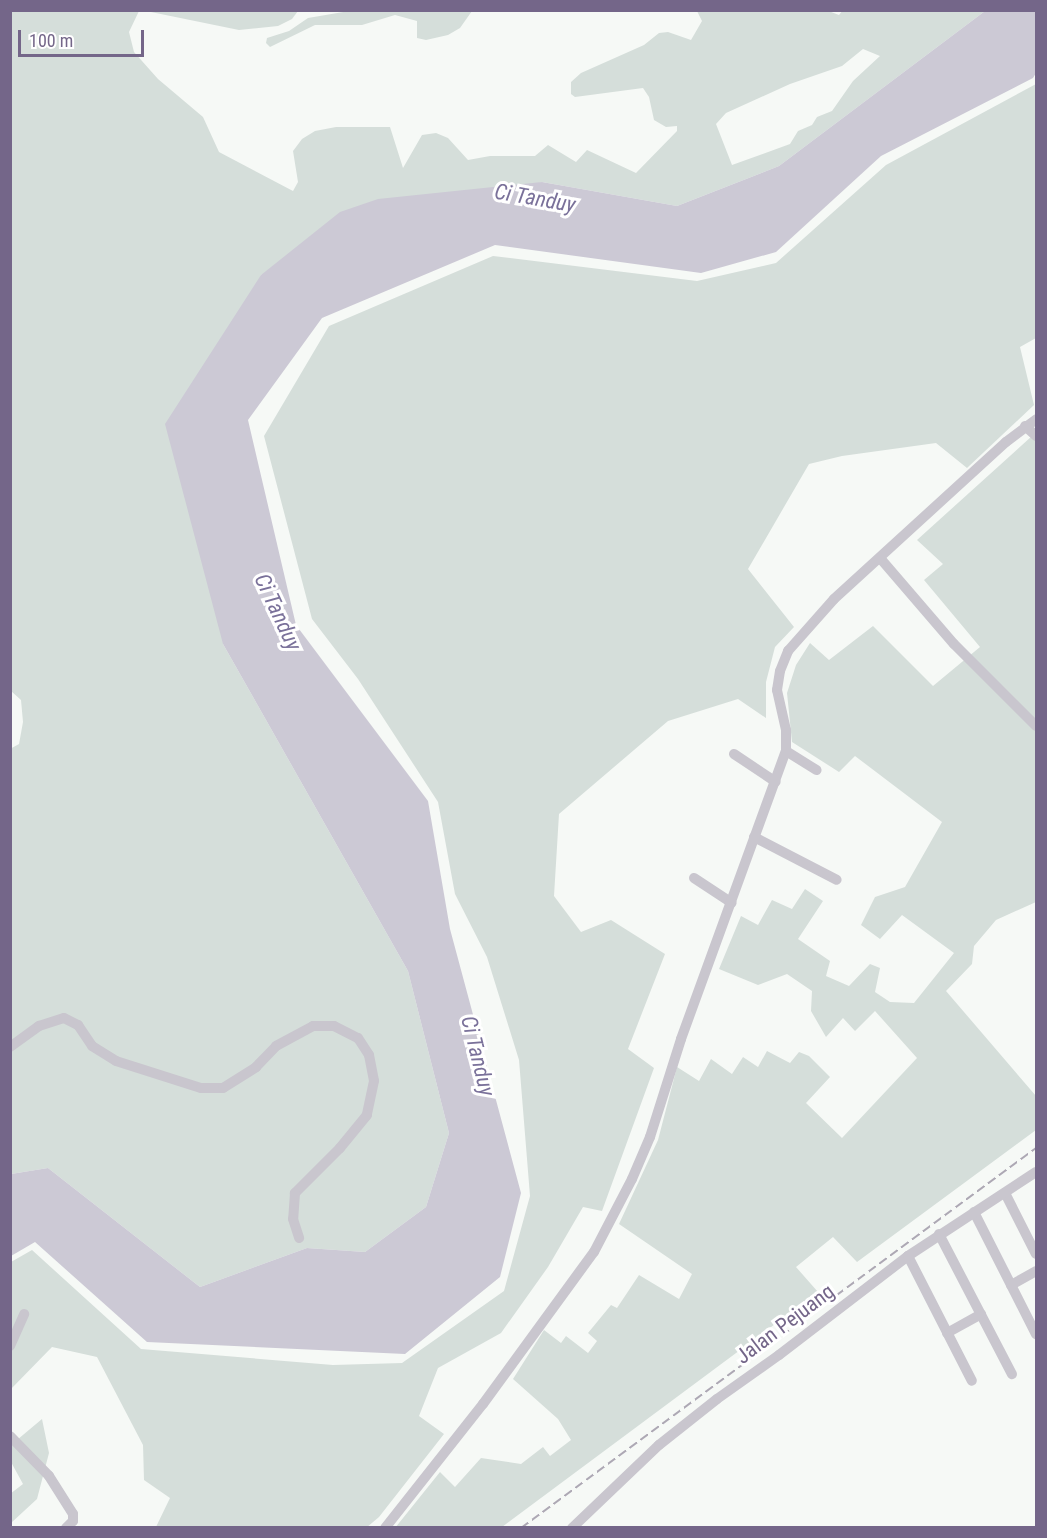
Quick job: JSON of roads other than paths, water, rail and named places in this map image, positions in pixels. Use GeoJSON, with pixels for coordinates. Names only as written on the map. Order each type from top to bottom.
{"type":"FeatureCollection","features":[{"type":"Feature","properties":{"kind":"street"},"geometry":{"type":"LineString","coordinates":[[386,1527],[483,1404],[605,1234],[650,1137],[681,1039],[786,751],[786,730],[777,690],[780,671],[788,651],[834,599],[1025,426],[1036,419]]}},
{"type":"Feature","properties":{"kind":"street"},"geometry":{"type":"LineString","coordinates":[[1025,426],[1036,436]]}},
{"type":"Feature","properties":{"kind":"street"},"geometry":{"type":"LineString","coordinates":[[880,558],[954,644],[1036,726]]}},
{"type":"Feature","properties":{"kind":"street"},"geometry":{"type":"LineString","coordinates":[[786,751],[817,771]]}},
{"type":"Feature","properties":{"kind":"street"},"geometry":{"type":"LineString","coordinates":[[734,754],[776,782]]}},
{"type":"Feature","properties":{"kind":"street"},"geometry":{"type":"LineString","coordinates":[[754,837],[837,880]]}},
{"type":"Feature","properties":{"kind":"street"},"geometry":{"type":"LineString","coordinates":[[694,878],[732,903]]}},
{"type":"Feature","properties":{"kind":"street"},"geometry":{"type":"LineString","coordinates":[[10,1047],[39,1026],[64,1018],[78,1025],[92,1046],[116,1061],[201,1088],[223,1088],[256,1067],[276,1046],[313,1026],[334,1026],[358,1038],[369,1055],[374,1081],[367,1115],[340,1148],[295,1193],[293,1219],[299,1238]]}},
{"type":"Feature","properties":{"kind":"street","name":"Jalan Pejuang"},"geometry":{"type":"LineString","coordinates":[[572,1527],[676,1432],[908,1256],[1036,1173]]}},
{"type":"Feature","properties":{"kind":"street"},"geometry":{"type":"LineString","coordinates":[[1005,1193],[1036,1254]]}},
{"type":"Feature","properties":{"kind":"street"},"geometry":{"type":"LineString","coordinates":[[974,1212],[1036,1334]]}},
{"type":"Feature","properties":{"kind":"street"},"geometry":{"type":"LineString","coordinates":[[939,1234],[1012,1374]]}},
{"type":"Feature","properties":{"kind":"street"},"geometry":{"type":"LineString","coordinates":[[908,1256],[972,1381]]}},
{"type":"Feature","properties":{"kind":"street"},"geometry":{"type":"LineString","coordinates":[[1011,1285],[1036,1271]]}},
{"type":"Feature","properties":{"kind":"street"},"geometry":{"type":"LineString","coordinates":[[10,1346],[24,1314]]}},
{"type":"Feature","properties":{"kind":"street"},"geometry":{"type":"LineString","coordinates":[[947,1333],[981,1314]]}},
{"type":"Feature","properties":{"kind":"street"},"geometry":{"type":"LineString","coordinates":[[10,1436],[49,1476],[73,1514],[73,1521],[66,1527]]}},
{"type":"Feature","properties":{"kind":"water","name":"Ci Tanduy"},"geometry":{"type":"Polygon","coordinates":[[[985,11],[1036,11],[1036,73],[1033,78],[881,156],[776,252],[701,273],[495,245],[322,318],[248,420],[296,625],[428,801],[450,929],[521,1193],[500,1277],[405,1354],[147,1342],[35,1242],[11,1256],[11,1174],[48,1168],[200,1287],[307,1248],[365,1252],[426,1207],[449,1133],[408,971],[223,644],[165,424],[261,275],[340,212],[378,199],[542,182],[677,206],[779,166],[985,11]]]}},
{"type":"Feature","properties":{"kind":"railway"},"geometry":{"type":"LineString","coordinates":[[521,1528],[1036,1148]]}}]}
